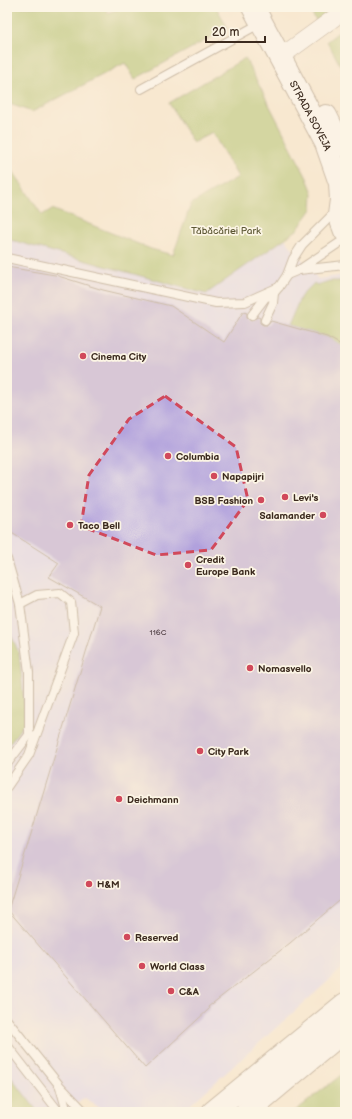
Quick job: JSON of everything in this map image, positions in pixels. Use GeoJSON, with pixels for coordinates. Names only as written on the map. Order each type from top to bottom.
{"type":"FeatureCollection","features":[{"type":"Feature","properties":{"kind":"main road","name":"STRADA SOVEJA"},"geometry":{"type":"LineString","coordinates":[[260,12],[290,50],[335,134],[345,145]]}},
{"type":"Feature","properties":{"kind":"main road","name":"STRADA SOVEJA"},"geometry":{"type":"LineString","coordinates":[[260,12],[326,143],[340,183],[342,200],[341,223],[345,231]]}},
{"type":"Feature","properties":{"kind":"main road"},"geometry":{"type":"LineString","coordinates":[[213,1112],[345,1004]]}},
{"type":"Feature","properties":{"kind":"main road"},"geometry":{"type":"LineString","coordinates":[[247,1112],[345,1030]]}},
{"type":"Feature","properties":{"kind":"street"},"geometry":{"type":"LineString","coordinates":[[290,50],[345,10]]}},
{"type":"Feature","properties":{"kind":"lane"},"geometry":{"type":"LineString","coordinates":[[141,89],[260,12]]}},
{"type":"Feature","properties":{"kind":"lane"},"geometry":{"type":"LineString","coordinates":[[252,315],[265,298],[276,290],[287,275],[297,252],[342,200]]}},
{"type":"Feature","properties":{"kind":"lane"},"geometry":{"type":"LineString","coordinates":[[287,275],[299,270],[345,239]]}},
{"type":"Feature","properties":{"kind":"lane"},"geometry":{"type":"LineString","coordinates":[[7,258],[216,303],[245,302],[276,290]]}},
{"type":"Feature","properties":{"kind":"lane"},"geometry":{"type":"LineString","coordinates":[[299,270],[345,265]]}},
{"type":"Feature","properties":{"kind":"lane"},"geometry":{"type":"LineString","coordinates":[[266,320],[273,303],[276,290]]}},
{"type":"Feature","properties":{"kind":"lane"},"geometry":{"type":"LineString","coordinates":[[7,559],[20,604],[29,672],[29,735],[7,764]]}},
{"type":"Feature","properties":{"kind":"lane"},"geometry":{"type":"LineString","coordinates":[[7,787],[29,755],[74,633],[71,602],[60,593],[37,595],[20,604]]}},
{"type":"Feature","properties":{"kind":"lane"},"geometry":{"type":"LineString","coordinates":[[7,1020],[60,1086],[85,1112]]}},
{"type":"Feature","properties":{"kind":"lane"},"geometry":{"type":"LineString","coordinates":[[7,1045],[60,1112]]}},
{"type":"Feature","properties":{"kind":"lane"},"geometry":{"type":"LineString","coordinates":[[60,1086],[67,1112]]}},
{"type":"Feature","properties":{"kind":"highlighted area"},"geometry":{"type":"Polygon","coordinates":[[[165,396],[236,447],[248,500],[211,550],[156,555],[81,526],[89,475],[129,419],[165,396]]]}},
{"type":"Feature","properties":{"kind":"shaded area","name":"City Park"},"geometry":{"type":"Polygon","coordinates":[[[7,239],[206,294],[285,239],[318,279],[345,275],[345,966],[190,1105],[173,1112],[106,1112],[85,1098],[65,1112],[38,1112],[7,1072],[7,747],[26,721],[19,653],[7,626],[7,239]]]}},
{"type":"Feature","properties":{"kind":"green space"},"geometry":{"type":"Polygon","coordinates":[[[7,7],[105,7],[108,13],[122,7],[216,7],[228,28],[135,79],[125,63],[32,112],[7,103],[7,7]]]}},
{"type":"Feature","properties":{"kind":"green space"},"geometry":{"type":"Polygon","coordinates":[[[308,7],[336,7],[316,21],[308,7]]]}},
{"type":"Feature","properties":{"kind":"green space"},"geometry":{"type":"Polygon","coordinates":[[[345,27],[345,74],[327,41],[345,27]]]}},
{"type":"Feature","properties":{"kind":"green space","name":"Tăbăcăriei Park"},"geometry":{"type":"Polygon","coordinates":[[[245,58],[307,178],[313,193],[312,209],[297,230],[206,294],[7,239],[7,162],[42,215],[52,209],[151,249],[173,255],[191,204],[238,177],[212,132],[193,143],[169,103],[245,58]]]}},
{"type":"Feature","properties":{"kind":"green space"},"geometry":{"type":"Polygon","coordinates":[[[329,281],[345,281],[345,347],[327,337],[288,326],[301,296],[314,283],[317,285],[329,281]]]}},
{"type":"Feature","properties":{"kind":"green space"},"geometry":{"type":"Polygon","coordinates":[[[7,626],[19,653],[26,721],[7,747],[7,626]]]}},
{"type":"Feature","properties":{"kind":"green space"},"geometry":{"type":"Polygon","coordinates":[[[7,1072],[38,1112],[7,1112],[7,1072]]]}},
{"type":"Feature","properties":{"kind":"green space"},"geometry":{"type":"Polygon","coordinates":[[[345,1072],[345,1112],[294,1112],[345,1072]]]}},
{"type":"Feature","properties":{"kind":"building","name":"City Park"},"geometry":{"type":"Polygon","coordinates":[[[7,267],[55,275],[103,290],[171,306],[224,342],[243,312],[247,313],[247,317],[251,320],[258,317],[260,318],[260,323],[263,325],[268,325],[271,321],[327,337],[345,347],[345,896],[290,943],[208,1007],[209,1009],[145,1068],[8,910],[100,606],[49,577],[59,563],[7,530],[7,267]]]}},
{"type":"Feature","properties":{"kind":"place","name":"Cinema City"},"geometry":{"type":"Point","coordinates":[83,356]}},
{"type":"Feature","properties":{"kind":"place","name":"Columbia"},"geometry":{"type":"Point","coordinates":[168,456]}},
{"type":"Feature","properties":{"kind":"place","name":"Napapijri"},"geometry":{"type":"Point","coordinates":[214,476]}},
{"type":"Feature","properties":{"kind":"place","name":"Levi's"},"geometry":{"type":"Point","coordinates":[285,497]}},
{"type":"Feature","properties":{"kind":"place","name":"BSB Fashion"},"geometry":{"type":"Point","coordinates":[261,500]}},
{"type":"Feature","properties":{"kind":"place","name":"Salamander"},"geometry":{"type":"Point","coordinates":[323,515]}},
{"type":"Feature","properties":{"kind":"place","name":"Taco Bell"},"geometry":{"type":"Point","coordinates":[70,525]}},
{"type":"Feature","properties":{"kind":"place","name":"Credit Europe Bank"},"geometry":{"type":"Point","coordinates":[188,565]}},
{"type":"Feature","properties":{"kind":"place","name":"Nomasvello"},"geometry":{"type":"Point","coordinates":[250,668]}},
{"type":"Feature","properties":{"kind":"place","name":"City Park"},"geometry":{"type":"Point","coordinates":[200,751]}},
{"type":"Feature","properties":{"kind":"place","name":"Deichmann"},"geometry":{"type":"Point","coordinates":[119,799]}},
{"type":"Feature","properties":{"kind":"place","name":"H&M"},"geometry":{"type":"Point","coordinates":[89,884]}},
{"type":"Feature","properties":{"kind":"place","name":"Reserved"},"geometry":{"type":"Point","coordinates":[127,937]}},
{"type":"Feature","properties":{"kind":"place","name":"World Class"},"geometry":{"type":"Point","coordinates":[142,966]}},
{"type":"Feature","properties":{"kind":"place","name":"C&A"},"geometry":{"type":"Point","coordinates":[171,991]}}]}
